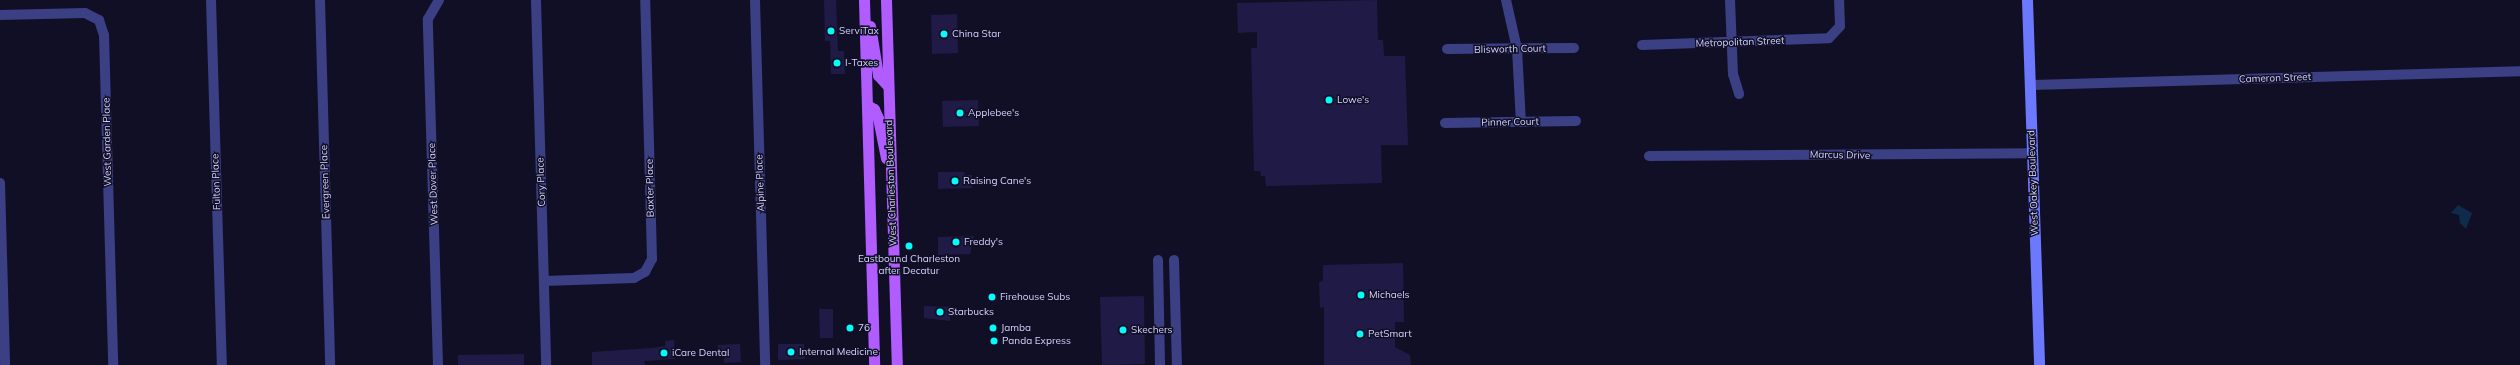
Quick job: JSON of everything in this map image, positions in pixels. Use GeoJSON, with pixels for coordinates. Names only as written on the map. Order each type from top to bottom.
{"type":"FeatureCollection","features":[{"type":"Feature","properties":{"kind":"main road"},"geometry":{"type":"LineString","coordinates":[[865,0],[878,75],[888,86]]}},
{"type":"Feature","properties":{"kind":"main road"},"geometry":{"type":"LineString","coordinates":[[865,0],[874,365]]}},
{"type":"Feature","properties":{"kind":"main road","name":"West Charleston Boulevard"},"geometry":{"type":"LineString","coordinates":[[886,0],[897,365]]}},
{"type":"Feature","properties":{"kind":"main road","name":"West Oakey Boulevard"},"geometry":{"type":"LineString","coordinates":[[2027,0],[2039,365]]}},
{"type":"Feature","properties":{"kind":"main road"},"geometry":{"type":"LineString","coordinates":[[867,105],[874,109],[878,118],[891,174]]}},
{"type":"Feature","properties":{"kind":"street","name":"Fulton Place"},"geometry":{"type":"LineString","coordinates":[[211,0],[222,365]]}},
{"type":"Feature","properties":{"kind":"street","name":"Evergreen Place"},"geometry":{"type":"LineString","coordinates":[[320,0],[330,365]]}},
{"type":"Feature","properties":{"kind":"street","name":"Cory Place"},"geometry":{"type":"LineString","coordinates":[[536,0],[546,365]]}},
{"type":"Feature","properties":{"kind":"street","name":"Baxter Place"},"geometry":{"type":"LineString","coordinates":[[544,281],[634,278],[645,272],[652,259],[645,0]]}},
{"type":"Feature","properties":{"kind":"street","name":"Alpine Place"},"geometry":{"type":"LineString","coordinates":[[754,0],[765,365]]}},
{"type":"Feature","properties":{"kind":"street"},"geometry":{"type":"LineString","coordinates":[[1506,0],[1517,49],[1521,122]]}},
{"type":"Feature","properties":{"kind":"street"},"geometry":{"type":"LineString","coordinates":[[1730,0],[1733,74],[1739,94]]}},
{"type":"Feature","properties":{"kind":"street","name":"Metropolitan Street"},"geometry":{"type":"LineString","coordinates":[[1642,45],[1732,44],[1829,38],[1836,34],[1840,26],[1839,0]]}},
{"type":"Feature","properties":{"kind":"street","name":"West Dover Place"},"geometry":{"type":"LineString","coordinates":[[436,2],[428,19],[438,365]]}},
{"type":"Feature","properties":{"kind":"street","name":"West Garden Place"},"geometry":{"type":"LineString","coordinates":[[0,14],[85,13],[99,20],[104,34],[113,365]]}},
{"type":"Feature","properties":{"kind":"street","name":"Blisworth Court"},"geometry":{"type":"LineString","coordinates":[[1447,49],[1574,48]]}},
{"type":"Feature","properties":{"kind":"street","name":"Cameron Street"},"geometry":{"type":"LineString","coordinates":[[2030,85],[2520,70]]}},
{"type":"Feature","properties":{"kind":"street","name":"Pinner Court"},"geometry":{"type":"LineString","coordinates":[[1445,123],[1576,121]]}},
{"type":"Feature","properties":{"kind":"street","name":"Marcus Drive"},"geometry":{"type":"LineString","coordinates":[[1649,156],[2032,153]]}},
{"type":"Feature","properties":{"kind":"street"},"geometry":{"type":"LineString","coordinates":[[0,183],[2,315],[5,365]]}},
{"type":"Feature","properties":{"kind":"street"},"geometry":{"type":"LineString","coordinates":[[1158,260],[1160,365]]}},
{"type":"Feature","properties":{"kind":"street"},"geometry":{"type":"LineString","coordinates":[[1174,260],[1177,365]]}},
{"type":"Feature","properties":{"kind":"water"},"geometry":{"type":"Polygon","coordinates":[[[2458,205],[2472,213],[2466,229],[2460,223],[2459,215],[2451,213],[2458,205]]]}},
{"type":"Feature","properties":{"kind":"building"},"geometry":{"type":"Polygon","coordinates":[[[824,0],[836,0],[838,51],[844,51],[845,74],[831,74],[830,41],[825,41],[824,0]]]}},
{"type":"Feature","properties":{"kind":"building","name":"Lowe's"},"geometry":{"type":"Polygon","coordinates":[[[1377,0],[1378,40],[1383,40],[1384,56],[1405,56],[1408,145],[1381,145],[1382,183],[1266,186],[1265,176],[1261,176],[1260,171],[1254,171],[1251,48],[1257,48],[1257,32],[1238,33],[1237,3],[1377,0]]]}},
{"type":"Feature","properties":{"kind":"building","name":"China Star"},"geometry":{"type":"Polygon","coordinates":[[[957,14],[958,53],[932,54],[931,15],[957,14]]]}},
{"type":"Feature","properties":{"kind":"building","name":"Applebee's"},"geometry":{"type":"Polygon","coordinates":[[[978,100],[979,126],[943,127],[942,101],[978,100]]]}},
{"type":"Feature","properties":{"kind":"building","name":"Raising Cane's"},"geometry":{"type":"Polygon","coordinates":[[[938,172],[964,172],[965,175],[972,175],[972,188],[938,189],[938,172]]]}},
{"type":"Feature","properties":{"kind":"building","name":"Freddy's"},"geometry":{"type":"Polygon","coordinates":[[[974,236],[970,254],[938,255],[938,237],[974,236]]]}},
{"type":"Feature","properties":{"kind":"building"},"geometry":{"type":"Polygon","coordinates":[[[1403,263],[1404,322],[1395,322],[1395,347],[1410,355],[1411,365],[1324,365],[1324,307],[1320,308],[1319,282],[1323,281],[1323,265],[1403,263]]]}},
{"type":"Feature","properties":{"kind":"building","name":"Skechers"},"geometry":{"type":"Polygon","coordinates":[[[1144,296],[1145,364],[1102,365],[1100,297],[1144,296]]]}},
{"type":"Feature","properties":{"kind":"building","name":"Starbucks"},"geometry":{"type":"Polygon","coordinates":[[[924,306],[957,307],[957,316],[950,316],[950,321],[924,318],[924,306]]]}},
{"type":"Feature","properties":{"kind":"building"},"geometry":{"type":"Polygon","coordinates":[[[819,309],[833,309],[833,338],[820,338],[819,309]]]}},
{"type":"Feature","properties":{"kind":"building"},"geometry":{"type":"Polygon","coordinates":[[[674,340],[675,359],[644,361],[645,365],[592,365],[592,352],[652,348],[665,346],[665,341],[674,340]]]}},
{"type":"Feature","properties":{"kind":"building"},"geometry":{"type":"Polygon","coordinates":[[[740,344],[741,362],[724,363],[724,353],[718,353],[718,345],[740,344]]]}},
{"type":"Feature","properties":{"kind":"building","name":"Internal Medicine"},"geometry":{"type":"Polygon","coordinates":[[[778,344],[804,344],[805,359],[778,360],[778,344]]]}},
{"type":"Feature","properties":{"kind":"building"},"geometry":{"type":"Polygon","coordinates":[[[524,354],[524,365],[458,365],[458,355],[524,354]]]}},
{"type":"Feature","properties":{"kind":"place","name":"ServiTax"},"geometry":{"type":"Point","coordinates":[831,31]}},
{"type":"Feature","properties":{"kind":"place","name":"China Star"},"geometry":{"type":"Point","coordinates":[944,34]}},
{"type":"Feature","properties":{"kind":"place","name":"I-Taxes"},"geometry":{"type":"Point","coordinates":[837,63]}},
{"type":"Feature","properties":{"kind":"place","name":"Lowe's"},"geometry":{"type":"Point","coordinates":[1329,100]}},
{"type":"Feature","properties":{"kind":"place","name":"Applebee's"},"geometry":{"type":"Point","coordinates":[960,113]}},
{"type":"Feature","properties":{"kind":"place","name":"Raising Cane's"},"geometry":{"type":"Point","coordinates":[955,181]}},
{"type":"Feature","properties":{"kind":"place","name":"Freddy's"},"geometry":{"type":"Point","coordinates":[956,242]}},
{"type":"Feature","properties":{"kind":"place","name":"Eastbound Charleston after Decatur"},"geometry":{"type":"Point","coordinates":[909,246]}},
{"type":"Feature","properties":{"kind":"place","name":"Michaels"},"geometry":{"type":"Point","coordinates":[1361,295]}},
{"type":"Feature","properties":{"kind":"place","name":"Firehouse Subs"},"geometry":{"type":"Point","coordinates":[992,297]}},
{"type":"Feature","properties":{"kind":"place","name":"Starbucks"},"geometry":{"type":"Point","coordinates":[940,312]}},
{"type":"Feature","properties":{"kind":"place","name":"76"},"geometry":{"type":"Point","coordinates":[850,328]}},
{"type":"Feature","properties":{"kind":"place","name":"Jamba"},"geometry":{"type":"Point","coordinates":[993,328]}},
{"type":"Feature","properties":{"kind":"place","name":"Skechers"},"geometry":{"type":"Point","coordinates":[1123,330]}},
{"type":"Feature","properties":{"kind":"place","name":"PetSmart"},"geometry":{"type":"Point","coordinates":[1360,334]}},
{"type":"Feature","properties":{"kind":"place","name":"Panda Express"},"geometry":{"type":"Point","coordinates":[994,341]}},
{"type":"Feature","properties":{"kind":"place","name":"Internal Medicine"},"geometry":{"type":"Point","coordinates":[791,352]}},
{"type":"Feature","properties":{"kind":"place","name":"iCare Dental"},"geometry":{"type":"Point","coordinates":[664,353]}}]}
